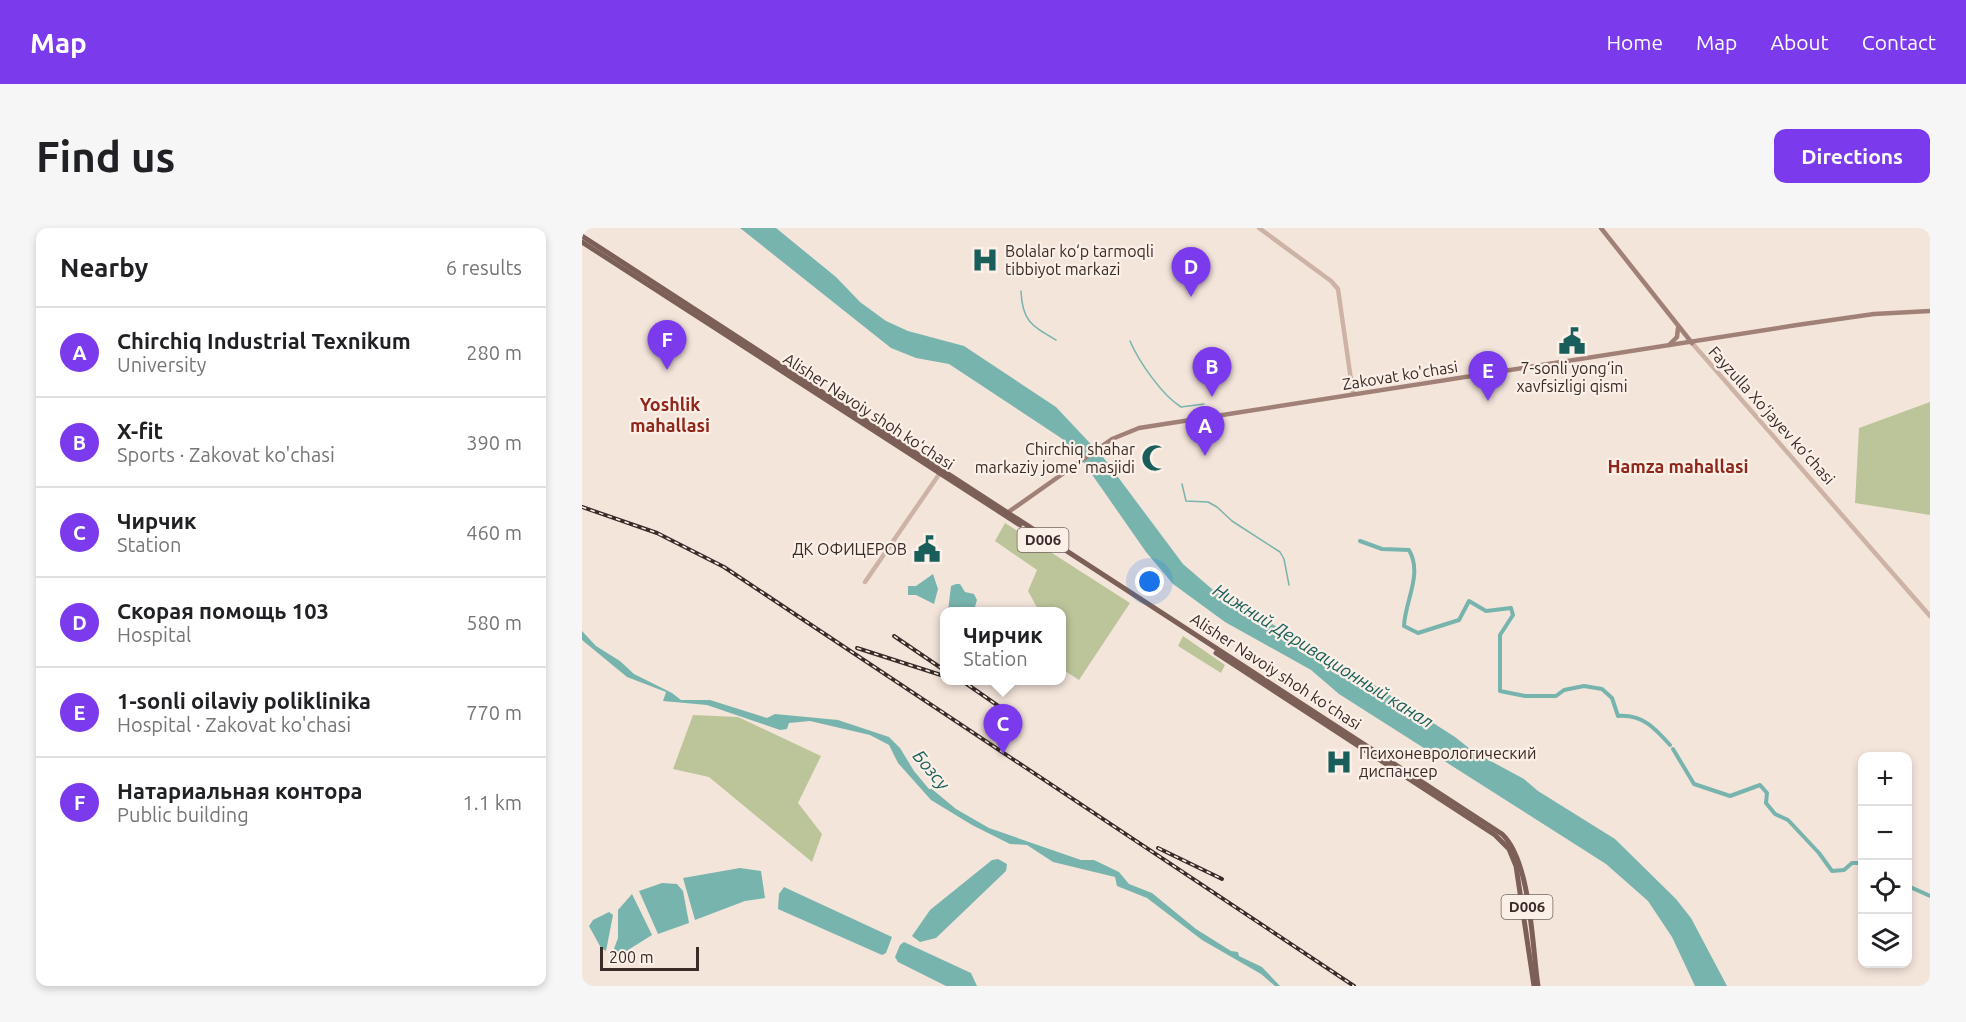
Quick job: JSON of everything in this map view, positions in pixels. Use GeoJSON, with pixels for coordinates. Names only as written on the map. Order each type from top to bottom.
{"type":"FeatureCollection","features":[{"type":"Feature","properties":{"kind":"main road","name":"Fayzulla Xo‘jayev ko‘chasi"},"geometry":{"type":"LineString","coordinates":[[1601,228],[1692,343]]}},
{"type":"Feature","properties":{"kind":"main road","name":"Alisher Navoiy shoh koʻchasi"},"geometry":{"type":"LineString","coordinates":[[582,236],[1139,601],[1502,834],[1513,846],[1521,866],[1532,956]]}},
{"type":"Feature","properties":{"kind":"main road","name":"Alisher Navoiy shoh koʻchasi"},"geometry":{"type":"LineString","coordinates":[[582,242],[941,472]]}},
{"type":"Feature","properties":{"kind":"main road","name":"Zakovat ko'chasi"},"geometry":{"type":"LineString","coordinates":[[1006,514],[1101,447],[1122,434],[1139,428],[1874,314],[1930,311]]}},
{"type":"Feature","properties":{"kind":"main road"},"geometry":{"type":"LineString","coordinates":[[1667,346],[1677,337],[1678,325]]}},
{"type":"Feature","properties":{"kind":"main road"},"geometry":{"type":"LineString","coordinates":[[1678,345],[1683,332]]}},
{"type":"Feature","properties":{"kind":"main road","name":"Alisher Navoiy shoh koʻchasi"},"geometry":{"type":"LineString","coordinates":[[1399,769],[1503,841],[1516,866],[1532,956]]}},
{"type":"Feature","properties":{"kind":"main road","name":"D006"},"geometry":{"type":"LineString","coordinates":[[1532,956],[1536,986]]}},
{"type":"Feature","properties":{"kind":"street"},"geometry":{"type":"LineString","coordinates":[[1259,228],[1338,289],[1353,394]]}},
{"type":"Feature","properties":{"kind":"street","name":"Fayzulla Xo‘jayev ko‘chasi"},"geometry":{"type":"LineString","coordinates":[[1692,343],[1930,616]]}},
{"type":"Feature","properties":{"kind":"street"},"geometry":{"type":"LineString","coordinates":[[865,582],[941,472]]}},
{"type":"Feature","properties":{"kind":"green space"},"geometry":{"type":"Polygon","coordinates":[[[1930,402],[1930,515],[1855,503],[1859,428],[1930,402]]]}},
{"type":"Feature","properties":{"kind":"green space"},"geometry":{"type":"Polygon","coordinates":[[[1005,523],[1130,603],[1079,680],[1066,672],[1066,607],[1037,607],[1028,591],[1037,570],[995,541],[1005,523]]]}},
{"type":"Feature","properties":{"kind":"green space"},"geometry":{"type":"Polygon","coordinates":[[[1183,636],[1225,665],[1221,673],[1178,646],[1183,636]]]}},
{"type":"Feature","properties":{"kind":"green space"},"geometry":{"type":"Polygon","coordinates":[[[693,715],[738,717],[821,756],[798,803],[822,834],[812,862],[709,777],[673,769],[693,715]]]}},
{"type":"Feature","properties":{"kind":"water","name":"Нижний Деривационный канал"},"geometry":{"type":"Polygon","coordinates":[[[740,228],[776,228],[836,277],[860,302],[886,321],[908,331],[964,346],[1056,407],[1103,457],[1183,564],[1212,589],[1343,665],[1455,737],[1474,752],[1524,779],[1538,791],[1615,839],[1676,899],[1691,918],[1727,986],[1695,986],[1672,937],[1648,901],[1606,864],[1339,694],[1311,670],[1225,622],[1173,584],[1146,552],[1077,453],[1061,438],[949,364],[916,358],[891,348],[740,228]]]}},
{"type":"Feature","properties":{"kind":"water"},"geometry":{"type":"Polygon","coordinates":[[[933,574],[938,589],[934,604],[916,595],[908,595],[908,586],[916,586],[933,574]]]}},
{"type":"Feature","properties":{"kind":"water"},"geometry":{"type":"Polygon","coordinates":[[[960,584],[965,592],[974,594],[977,600],[975,607],[948,607],[951,586],[960,584]]]}},
{"type":"Feature","properties":{"kind":"water","name":"Бозсу"},"geometry":{"type":"Polygon","coordinates":[[[582,631],[596,646],[620,661],[634,674],[681,700],[710,700],[767,718],[775,714],[838,720],[889,737],[900,748],[914,771],[929,789],[956,809],[989,828],[1081,860],[1094,860],[1119,872],[1129,884],[1152,893],[1196,929],[1231,951],[1238,952],[1239,956],[1262,967],[1280,986],[1275,986],[1261,974],[1202,940],[1147,898],[1117,886],[1115,877],[1053,862],[1027,845],[1010,844],[972,825],[931,800],[898,763],[889,745],[870,735],[810,721],[789,723],[787,729],[780,730],[707,705],[663,701],[666,692],[627,677],[582,640],[582,631]]]}},
{"type":"Feature","properties":{"kind":"water"},"geometry":{"type":"Polygon","coordinates":[[[998,859],[1007,864],[1006,871],[936,938],[920,942],[912,936],[930,910],[992,860],[998,859]]]}},
{"type":"Feature","properties":{"kind":"water"},"geometry":{"type":"Polygon","coordinates":[[[740,868],[761,871],[765,898],[745,901],[695,920],[683,878],[740,868]]]}},
{"type":"Feature","properties":{"kind":"water"},"geometry":{"type":"Polygon","coordinates":[[[662,883],[677,884],[683,891],[689,923],[658,934],[639,891],[662,883]]]}},
{"type":"Feature","properties":{"kind":"water"},"geometry":{"type":"Polygon","coordinates":[[[784,887],[892,937],[886,953],[882,955],[778,909],[779,894],[784,887]]]}},
{"type":"Feature","properties":{"kind":"water"},"geometry":{"type":"Polygon","coordinates":[[[632,894],[652,935],[609,962],[618,938],[618,910],[632,894]]]}},
{"type":"Feature","properties":{"kind":"water"},"geometry":{"type":"Polygon","coordinates":[[[609,912],[613,915],[606,951],[601,948],[589,926],[593,920],[609,912]]]}},
{"type":"Feature","properties":{"kind":"water"},"geometry":{"type":"Polygon","coordinates":[[[904,942],[971,973],[977,986],[946,986],[898,962],[895,957],[900,945],[904,942]]]}},
{"type":"Feature","properties":{"kind":"waterway"},"geometry":{"type":"LineString","coordinates":[[1021,291],[1026,316],[1030,322],[1056,340]]}},
{"type":"Feature","properties":{"kind":"waterway"},"geometry":{"type":"LineString","coordinates":[[1130,341],[1152,377],[1174,402],[1181,407],[1204,404]]}},
{"type":"Feature","properties":{"kind":"waterway"},"geometry":{"type":"LineString","coordinates":[[1182,484],[1186,501],[1208,502],[1232,521],[1280,552],[1284,559],[1289,585]]}},
{"type":"Feature","properties":{"kind":"waterway"},"geometry":{"type":"LineString","coordinates":[[1360,541],[1382,549],[1409,550],[1413,559],[1414,578],[1404,626],[1418,633],[1459,620],[1469,601],[1486,611],[1511,608],[1513,615],[1500,635],[1500,691],[1525,696],[1556,696],[1564,690],[1584,686],[1602,689],[1612,698],[1618,716],[1634,717],[1647,723],[1670,745]]}},
{"type":"Feature","properties":{"kind":"waterway"},"geometry":{"type":"LineString","coordinates":[[1673,749],[1694,784],[1730,796],[1760,785],[1767,793],[1766,803],[1775,814],[1788,820],[1819,853],[1832,871],[1844,870],[1852,863],[1858,863]]}},
{"type":"Feature","properties":{"kind":"waterway"},"geometry":{"type":"LineString","coordinates":[[1912,888],[1930,896]]}},
{"type":"Feature","properties":{"kind":"railway"},"geometry":{"type":"LineString","coordinates":[[582,507],[657,533],[724,567],[1354,986]]}},
{"type":"Feature","properties":{"kind":"railway"},"geometry":{"type":"LineString","coordinates":[[894,636],[940,667]]}},
{"type":"Feature","properties":{"kind":"railway"},"geometry":{"type":"LineString","coordinates":[[857,648],[940,675]]}},
{"type":"Feature","properties":{"kind":"railway"},"geometry":{"type":"LineString","coordinates":[[968,685],[1020,721]]}},
{"type":"Feature","properties":{"kind":"railway"},"geometry":{"type":"LineString","coordinates":[[1158,848],[1222,879]]}},
{"type":"Feature","properties":{"kind":"place","name":"Bolalar ko‘p tarmoqli tibbiyot markazi"},"geometry":{"type":"Point","coordinates":[985,260]}},
{"type":"Feature","properties":{"kind":"place","name":"Скорая помощь 103"},"geometry":{"type":"Point","coordinates":[1191,297]}},
{"type":"Feature","properties":{"kind":"place","name":"7-sonli yong‘in xavfsizligi qismi"},"geometry":{"type":"Point","coordinates":[1572,341]}},
{"type":"Feature","properties":{"kind":"place","name":"Натариальная контора"},"geometry":{"type":"Point","coordinates":[667,370]}},
{"type":"Feature","properties":{"kind":"place","name":"X-fit"},"geometry":{"type":"Point","coordinates":[1212,397]}},
{"type":"Feature","properties":{"kind":"place","name":"1-sonli oilaviy poliklinika"},"geometry":{"type":"Point","coordinates":[1488,401]}},
{"type":"Feature","properties":{"kind":"place","name":"Chirchiq Industrial Texnikum"},"geometry":{"type":"Point","coordinates":[1205,456]}},
{"type":"Feature","properties":{"kind":"place","name":"Chirchiq shahar markaziy jome' masjidi"},"geometry":{"type":"Point","coordinates":[1155,458]}},
{"type":"Feature","properties":{"kind":"place","name":"ДК ОФИЦЕРОВ"},"geometry":{"type":"Point","coordinates":[927,549]}},
{"type":"Feature","properties":{"kind":"place","name":"Чирчик"},"geometry":{"type":"Point","coordinates":[1003,754]}},
{"type":"Feature","properties":{"kind":"place","name":"Психоневрологический диспансер"},"geometry":{"type":"Point","coordinates":[1339,762]}},
{"type":"Feature","properties":{"kind":"district","name":"Yoshlik mahallasi"},"geometry":{"type":"Point","coordinates":[670,415]}},
{"type":"Feature","properties":{"kind":"district","name":"Hamza mahallasi"},"geometry":{"type":"Point","coordinates":[1678,467]}}]}
